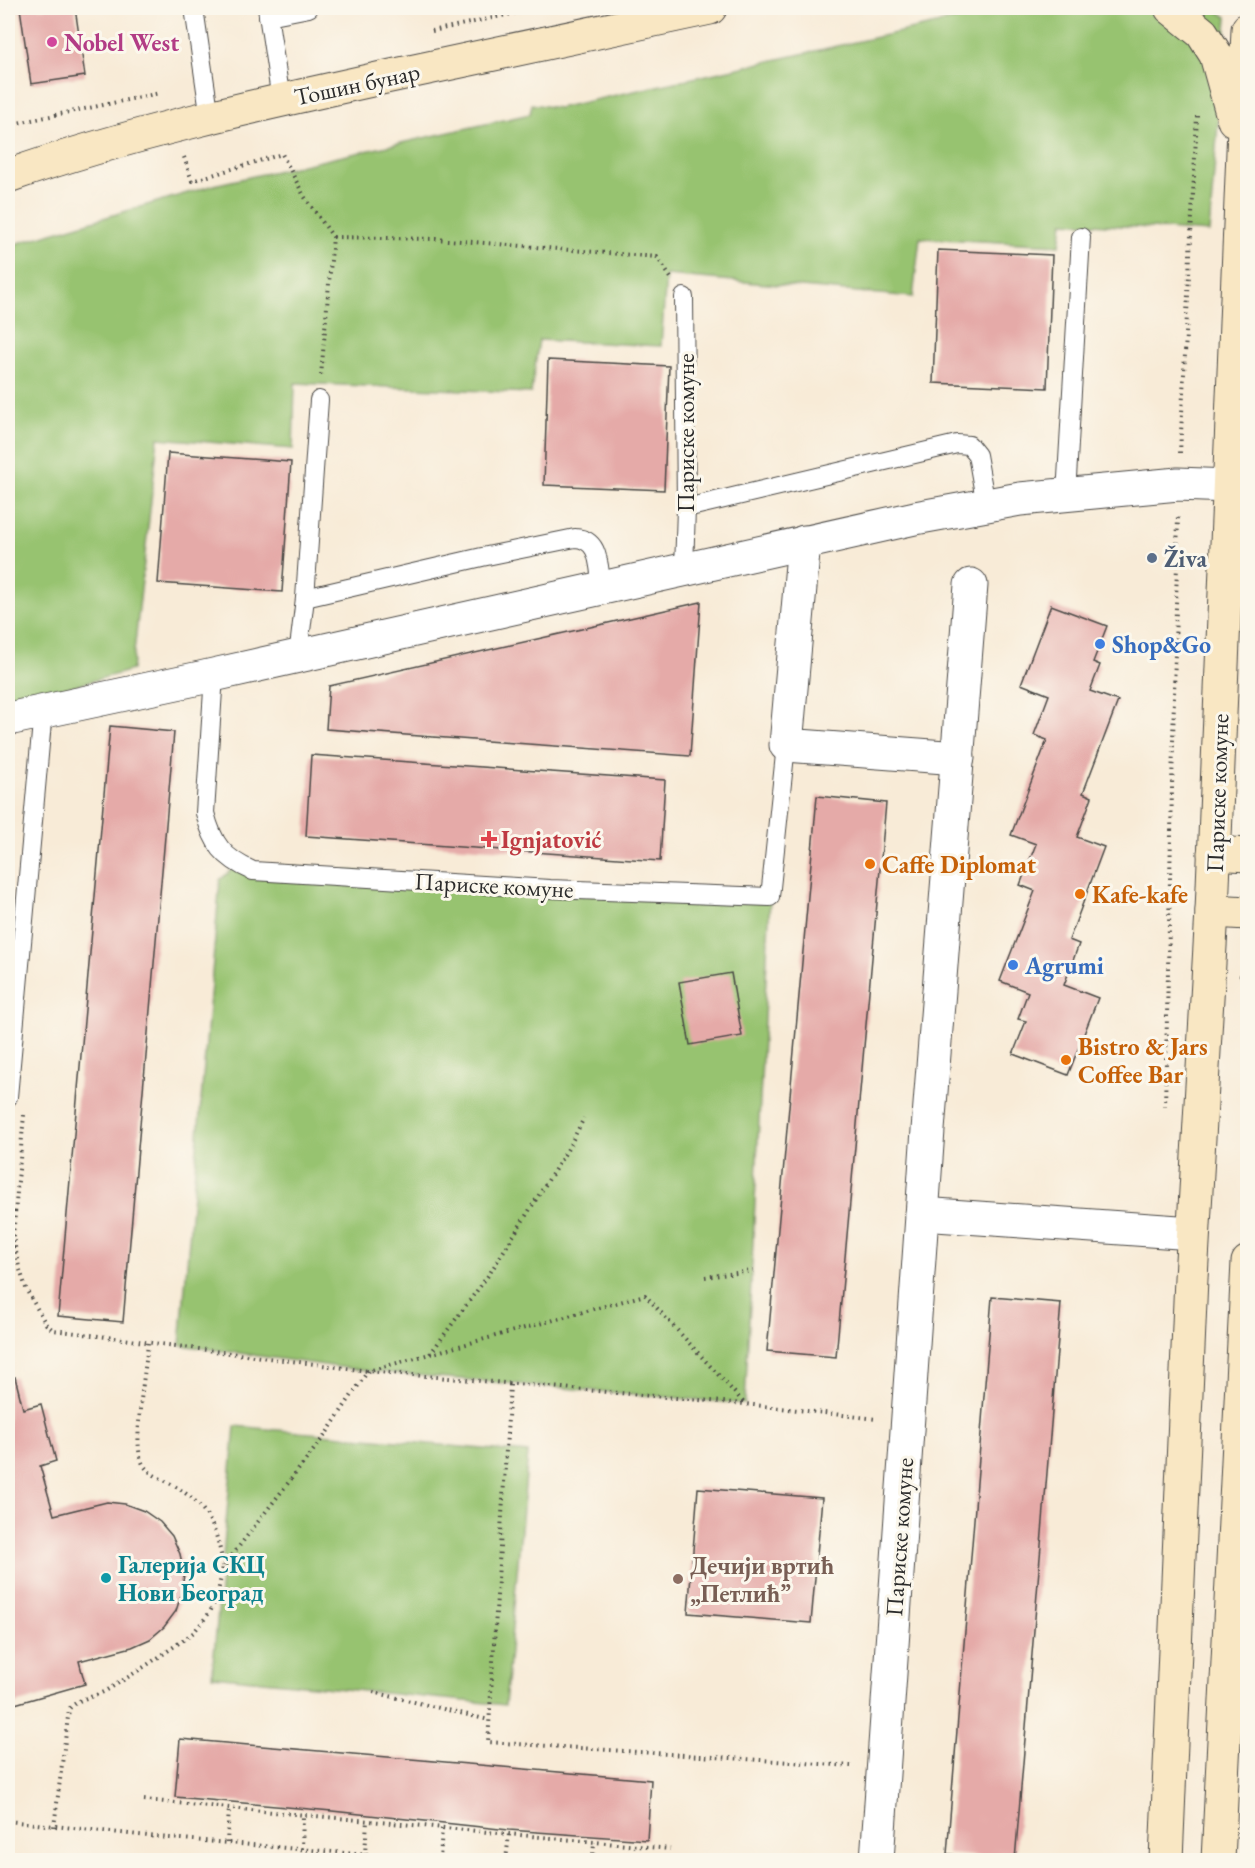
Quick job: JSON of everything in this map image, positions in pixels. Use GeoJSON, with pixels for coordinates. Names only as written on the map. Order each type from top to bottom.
{"type":"FeatureCollection","features":[{"type":"Feature","properties":{"kind":"main road","name":"Тошин бунар"},"geometry":{"type":"LineString","coordinates":[[8,176],[60,158],[281,100],[710,8]]}},
{"type":"Feature","properties":{"kind":"main road"},"geometry":{"type":"LineString","coordinates":[[1171,8],[1202,33],[1215,55],[1230,104],[1241,154]]}},
{"type":"Feature","properties":{"kind":"main road","name":"Париске комуне"},"geometry":{"type":"LineString","coordinates":[[1166,1860],[1193,1233],[1212,911],[1241,154],[1248,29]]}},
{"type":"Feature","properties":{"kind":"main road"},"geometry":{"type":"LineString","coordinates":[[1214,853],[1248,855]]}},
{"type":"Feature","properties":{"kind":"main road"},"geometry":{"type":"LineString","coordinates":[[1212,911],[1248,913]]}},
{"type":"Feature","properties":{"kind":"main road"},"geometry":{"type":"LineString","coordinates":[[1218,1860],[1248,1262]]}},
{"type":"Feature","properties":{"kind":"street"},"geometry":{"type":"LineString","coordinates":[[8,719],[915,518],[1020,499],[1178,484],[1229,486]]}},
{"type":"Feature","properties":{"kind":"street"},"geometry":{"type":"LineString","coordinates":[[804,542],[786,745],[958,758]]}},
{"type":"Feature","properties":{"kind":"street","name":"Париске комуне"},"geometry":{"type":"LineString","coordinates":[[877,1860],[922,1214],[970,585]]}},
{"type":"Feature","properties":{"kind":"street"},"geometry":{"type":"LineString","coordinates":[[922,1214],[1193,1233]]}},
{"type":"Feature","properties":{"kind":"lane"},"geometry":{"type":"LineString","coordinates":[[194,8],[210,118]]}},
{"type":"Feature","properties":{"kind":"lane"},"geometry":{"type":"LineString","coordinates":[[281,100],[267,12],[309,8]]}},
{"type":"Feature","properties":{"kind":"lane"},"geometry":{"type":"LineString","coordinates":[[1066,495],[1081,237]]}},
{"type":"Feature","properties":{"kind":"lane","name":"Париске комуне"},"geometry":{"type":"LineString","coordinates":[[684,297],[686,508],[684,569]]}},
{"type":"Feature","properties":{"kind":"lane"},"geometry":{"type":"LineString","coordinates":[[298,656],[305,598],[319,400]]}},
{"type":"Feature","properties":{"kind":"lane"},"geometry":{"type":"LineString","coordinates":[[686,508],[957,444],[969,446],[977,455],[986,505]]}},
{"type":"Feature","properties":{"kind":"lane"},"geometry":{"type":"LineString","coordinates":[[305,598],[575,538],[588,540],[596,550],[602,587]]}},
{"type":"Feature","properties":{"kind":"lane","name":"Париске комуне"},"geometry":{"type":"LineString","coordinates":[[214,675],[205,813],[210,834],[223,853],[253,871],[550,889],[770,897],[786,745]]}},
{"type":"Feature","properties":{"kind":"lane"},"geometry":{"type":"LineString","coordinates":[[8,1097],[43,711]]}},
{"type":"Feature","properties":{"kind":"path"},"geometry":{"type":"LineString","coordinates":[[8,125],[160,93]]}},
{"type":"Feature","properties":{"kind":"path"},"geometry":{"type":"LineString","coordinates":[[1165,1113],[1178,484],[1197,115]]}},
{"type":"Feature","properties":{"kind":"path"},"geometry":{"type":"LineString","coordinates":[[174,127],[192,181],[282,154],[304,196],[333,237],[319,400]]}},
{"type":"Feature","properties":{"kind":"path"},"geometry":{"type":"LineString","coordinates":[[333,237],[436,238],[657,257],[684,297]]}},
{"type":"Feature","properties":{"kind":"path"},"geometry":{"type":"LineString","coordinates":[[430,1354],[490,1274],[569,1147],[584,1118]]}},
{"type":"Feature","properties":{"kind":"path"},"geometry":{"type":"LineString","coordinates":[[17,1198],[13,1236],[27,1291],[46,1324],[53,1330],[368,1371],[745,1404],[908,1422]]}},
{"type":"Feature","properties":{"kind":"path"},"geometry":{"type":"LineString","coordinates":[[8,1243],[16,1249]]}},
{"type":"Feature","properties":{"kind":"path"},"geometry":{"type":"LineString","coordinates":[[705,1277],[753,1270]]}},
{"type":"Feature","properties":{"kind":"path"},"geometry":{"type":"LineString","coordinates":[[223,1567],[326,1434],[368,1371],[645,1295],[745,1404]]}},
{"type":"Feature","properties":{"kind":"path"},"geometry":{"type":"LineString","coordinates":[[54,1827],[69,1710],[73,1704],[103,1692],[135,1674],[194,1632],[210,1612],[217,1597],[223,1567],[219,1540],[210,1519],[197,1502],[178,1488],[149,1472],[142,1462],[137,1446],[148,1343]]}},
{"type":"Feature","properties":{"kind":"path"},"geometry":{"type":"LineString","coordinates":[[510,1385],[488,1742],[883,1768]]}},
{"type":"Feature","properties":{"kind":"path"},"geometry":{"type":"LineString","coordinates":[[373,1692],[489,1720]]}},
{"type":"Feature","properties":{"kind":"path"},"geometry":{"type":"LineString","coordinates":[[144,1800],[670,1849]]}},
{"type":"Feature","properties":{"kind":"path"},"geometry":{"type":"LineString","coordinates":[[227,1843],[229,1808]]}},
{"type":"Feature","properties":{"kind":"path"},"geometry":{"type":"LineString","coordinates":[[302,1850],[303,1815]]}},
{"type":"Feature","properties":{"kind":"path"},"geometry":{"type":"LineString","coordinates":[[365,1855],[367,1820]]}},
{"type":"Feature","properties":{"kind":"path"},"geometry":{"type":"LineString","coordinates":[[8,1821],[426,1860]]}},
{"type":"Feature","properties":{"kind":"path"},"geometry":{"type":"LineString","coordinates":[[440,1860],[442,1828]]}},
{"type":"Feature","properties":{"kind":"path"},"geometry":{"type":"LineString","coordinates":[[506,1860],[509,1834]]}},
{"type":"Feature","properties":{"kind":"path"},"geometry":{"type":"LineString","coordinates":[[592,1860],[594,1842]]}},
{"type":"Feature","properties":{"kind":"green space"},"geometry":{"type":"Polygon","coordinates":[[[1008,8],[1213,8],[1227,17],[1209,232],[1063,222],[1060,245],[920,238],[913,297],[666,275],[661,346],[539,340],[531,393],[295,383],[293,449],[158,438],[132,670],[8,704],[8,246],[218,184],[530,114],[532,104],[558,108],[1008,8]]]}},
{"type":"Feature","properties":{"kind":"green space"},"geometry":{"type":"Polygon","coordinates":[[[238,864],[770,897],[745,1404],[368,1371],[180,1345],[220,880],[238,864]]]}},
{"type":"Feature","properties":{"kind":"green space"},"geometry":{"type":"Polygon","coordinates":[[[235,1426],[528,1453],[505,1705],[212,1676],[235,1426]]]}},
{"type":"Feature","properties":{"kind":"building","name":"Nobel West"},"geometry":{"type":"Polygon","coordinates":[[[20,8],[75,8],[85,76],[31,84],[20,8]]]}},
{"type":"Feature","properties":{"kind":"building"},"geometry":{"type":"Polygon","coordinates":[[[938,250],[1052,255],[1047,388],[933,383],[938,250]]]}},
{"type":"Feature","properties":{"kind":"building"},"geometry":{"type":"Polygon","coordinates":[[[548,360],[669,366],[664,490],[544,485],[548,360]]]}},
{"type":"Feature","properties":{"kind":"building"},"geometry":{"type":"Polygon","coordinates":[[[168,453],[291,462],[282,592],[158,583],[168,453]]]}},
{"type":"Feature","properties":{"kind":"building"},"geometry":{"type":"Polygon","coordinates":[[[701,602],[690,756],[326,729],[329,686],[701,602]]]}},
{"type":"Feature","properties":{"kind":"building"},"geometry":{"type":"Polygon","coordinates":[[[1051,605],[1107,626],[1093,662],[1100,665],[1090,691],[1118,701],[1083,793],[1092,797],[1077,837],[1104,847],[1069,940],[1079,944],[1064,985],[1098,998],[1068,1075],[1013,1054],[1026,1021],[1018,1019],[1028,992],[1000,981],[1035,891],[1020,885],[1036,844],[1011,835],[1047,740],[1034,735],[1049,695],[1021,684],[1051,605]]]}},
{"type":"Feature","properties":{"kind":"building"},"geometry":{"type":"Polygon","coordinates":[[[110,726],[174,732],[123,1322],[58,1316],[110,726]]]}},
{"type":"Feature","properties":{"kind":"building"},"geometry":{"type":"Polygon","coordinates":[[[311,755],[665,780],[660,861],[306,836],[311,755]]]}},
{"type":"Feature","properties":{"kind":"building"},"geometry":{"type":"Polygon","coordinates":[[[817,796],[886,803],[836,1357],[767,1351],[817,796]]]}},
{"type":"Feature","properties":{"kind":"building"},"geometry":{"type":"Polygon","coordinates":[[[731,973],[742,1036],[690,1045],[679,982],[731,973]]]}},
{"type":"Feature","properties":{"kind":"building"},"geometry":{"type":"Polygon","coordinates":[[[992,1297],[1061,1303],[1015,1860],[947,1854],[992,1297]]]}},
{"type":"Feature","properties":{"kind":"building"},"geometry":{"type":"Polygon","coordinates":[[[15,1377],[23,1409],[41,1404],[56,1461],[40,1466],[54,1515],[107,1502],[125,1504],[144,1511],[160,1522],[172,1536],[180,1554],[184,1573],[182,1592],[176,1611],[164,1627],[150,1639],[132,1647],[79,1661],[85,1684],[8,1706],[8,1379],[15,1377]]]}},
{"type":"Feature","properties":{"kind":"building"},"geometry":{"type":"Polygon","coordinates":[[[698,1488],[822,1498],[811,1623],[688,1613],[698,1488]]]}},
{"type":"Feature","properties":{"kind":"building"},"geometry":{"type":"Polygon","coordinates":[[[180,1739],[651,1780],[647,1840],[509,1830],[175,1797],[180,1739]]]}},
{"type":"Feature","properties":{"kind":"place","name":"Nobel West"},"geometry":{"type":"Point","coordinates":[52,42]}},
{"type":"Feature","properties":{"kind":"place","name":"Živa"},"geometry":{"type":"Point","coordinates":[1152,558]}},
{"type":"Feature","properties":{"kind":"place","name":"Shop&Go"},"geometry":{"type":"Point","coordinates":[1100,644]}},
{"type":"Feature","properties":{"kind":"place","name":"Ignjatović"},"geometry":{"type":"Point","coordinates":[489,839]}},
{"type":"Feature","properties":{"kind":"place","name":"Caffe Diplomat"},"geometry":{"type":"Point","coordinates":[870,864]}},
{"type":"Feature","properties":{"kind":"place","name":"Kafe-kafe"},"geometry":{"type":"Point","coordinates":[1080,894]}},
{"type":"Feature","properties":{"kind":"place","name":"Agrumi"},"geometry":{"type":"Point","coordinates":[1013,965]}},
{"type":"Feature","properties":{"kind":"place","name":"Bistro & Jars Coffee Bar"},"geometry":{"type":"Point","coordinates":[1066,1060]}},
{"type":"Feature","properties":{"kind":"place","name":"Галерија СКЦ Нови Београд"},"geometry":{"type":"Point","coordinates":[106,1578]}},
{"type":"Feature","properties":{"kind":"place","name":"Дечији вртић „Петлић”"},"geometry":{"type":"Point","coordinates":[678,1579]}}]}
